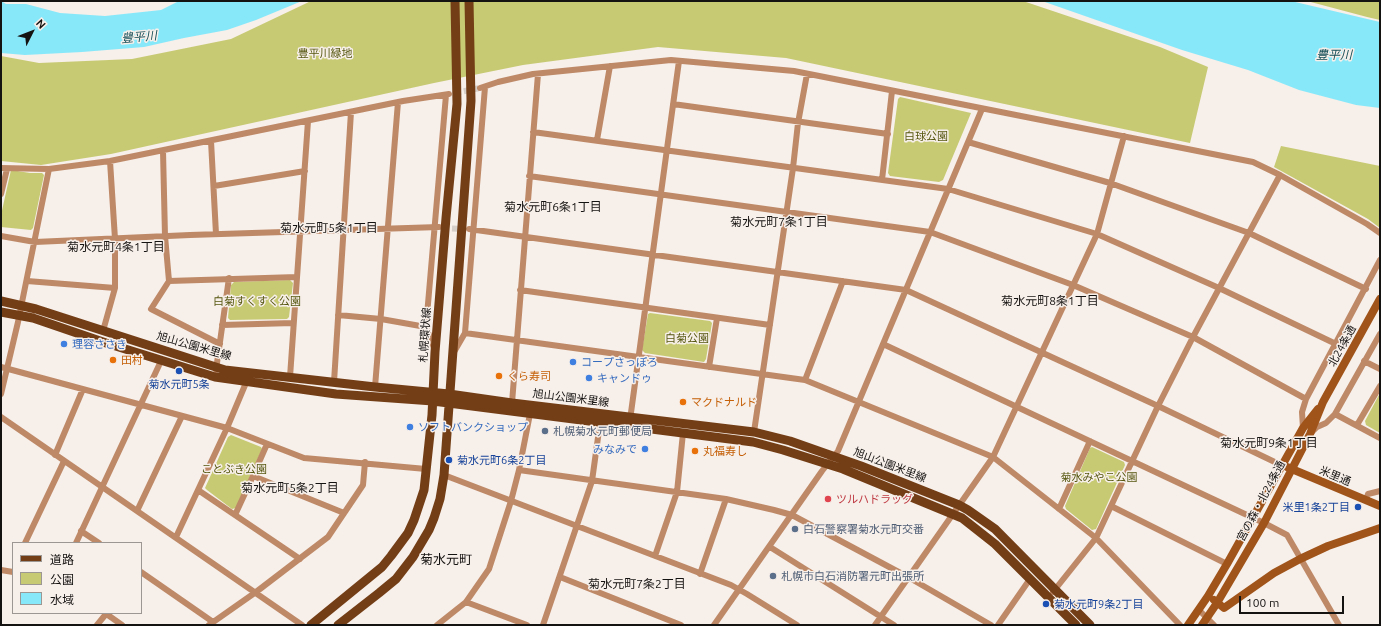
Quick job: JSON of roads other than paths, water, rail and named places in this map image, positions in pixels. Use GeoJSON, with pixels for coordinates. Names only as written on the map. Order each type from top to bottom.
{"type":"FeatureCollection","features":[{"type":"Feature","properties":{"kind":"main road","name":"札幌環状線"},"geometry":{"type":"LineString","coordinates":[[311,625],[376,572],[391,556],[408,533],[424,490],[429,452],[435,352],[457,104],[455,1]]}},
{"type":"Feature","properties":{"kind":"main road"},"geometry":{"type":"LineString","coordinates":[[338,625],[396,579],[422,543],[434,518],[440,499],[444,475],[451,357],[472,101],[469,1]]}},
{"type":"Feature","properties":{"kind":"main road","name":"旭山公園米里線"},"geometry":{"type":"LineString","coordinates":[[1,301],[33,318],[161,361],[214,377],[290,377],[375,387],[433,397],[449,404],[600,423],[629,422],[754,432],[790,441],[834,456],[959,504],[984,520],[995,530],[1090,625]]}},
{"type":"Feature","properties":{"kind":"main road","name":"旭山公園米里線"},"geometry":{"type":"LineString","coordinates":[[1,312],[36,309],[248,377],[336,394],[433,397],[449,394],[629,422],[683,433],[753,442],[843,469],[953,514],[977,528],[995,544],[1076,625]]}},
{"type":"Feature","properties":{"kind":"street"},"geometry":{"type":"LineString","coordinates":[[451,357],[465,333],[471,229],[482,88],[498,82],[538,74],[671,60],[794,71],[1253,162],[1280,175],[1367,224],[1380,233]]}},
{"type":"Feature","properties":{"kind":"street"},"geometry":{"type":"LineString","coordinates":[[629,422],[679,61]]}},
{"type":"Feature","properties":{"kind":"street"},"geometry":{"type":"LineString","coordinates":[[597,140],[610,66]]}},
{"type":"Feature","properties":{"kind":"street"},"geometry":{"type":"LineString","coordinates":[[512,403],[538,74]]}},
{"type":"Feature","properties":{"kind":"street"},"geometry":{"type":"LineString","coordinates":[[754,432],[793,168],[798,123],[807,74]]}},
{"type":"Feature","properties":{"kind":"street"},"geometry":{"type":"LineString","coordinates":[[882,180],[892,91]]}},
{"type":"Feature","properties":{"kind":"street"},"geometry":{"type":"LineString","coordinates":[[1,194],[4,168],[50,169],[110,161],[398,102],[448,94],[437,227],[426,327],[435,352]]}},
{"type":"Feature","properties":{"kind":"street"},"geometry":{"type":"LineString","coordinates":[[375,387],[398,102]]}},
{"type":"Feature","properties":{"kind":"street"},"geometry":{"type":"LineString","coordinates":[[673,104],[798,123],[888,134]]}},
{"type":"Feature","properties":{"kind":"street"},"geometry":{"type":"LineString","coordinates":[[714,625],[827,464],[838,451],[982,109]]}},
{"type":"Feature","properties":{"kind":"street"},"geometry":{"type":"LineString","coordinates":[[334,382],[351,112]]}},
{"type":"Feature","properties":{"kind":"street"},"geometry":{"type":"LineString","coordinates":[[290,377],[308,120]]}},
{"type":"Feature","properties":{"kind":"street"},"geometry":{"type":"LineString","coordinates":[[533,132],[948,189],[1097,234],[1219,288],[1336,344]]}},
{"type":"Feature","properties":{"kind":"street"},"geometry":{"type":"LineString","coordinates":[[875,625],[992,458],[1097,234],[1124,136]]}},
{"type":"Feature","properties":{"kind":"street"},"geometry":{"type":"LineString","coordinates":[[211,141],[216,234]]}},
{"type":"Feature","properties":{"kind":"street"},"geometry":{"type":"LineString","coordinates":[[968,142],[1110,183],[1249,233],[1366,289]]}},
{"type":"Feature","properties":{"kind":"street"},"geometry":{"type":"LineString","coordinates":[[163,151],[165,236],[169,281],[151,309],[220,344]]}},
{"type":"Feature","properties":{"kind":"street"},"geometry":{"type":"LineString","coordinates":[[103,331],[115,288],[115,239],[110,161]]}},
{"type":"Feature","properties":{"kind":"street"},"geometry":{"type":"LineString","coordinates":[[1,394],[4,368],[27,281],[50,169]]}},
{"type":"Feature","properties":{"kind":"street"},"geometry":{"type":"LineString","coordinates":[[214,186],[305,171]]}},
{"type":"Feature","properties":{"kind":"street"},"geometry":{"type":"LineString","coordinates":[[1048,598],[1096,538],[1158,406],[1193,337],[1280,175]]}},
{"type":"Feature","properties":{"kind":"street"},"geometry":{"type":"LineString","coordinates":[[529,176],[930,232],[1073,285],[1193,337],[1306,399]]}},
{"type":"Feature","properties":{"kind":"street"},"geometry":{"type":"LineString","coordinates":[[1,236],[35,242],[216,234],[437,227]]}},
{"type":"Feature","properties":{"kind":"street"},"geometry":{"type":"LineString","coordinates":[[471,229],[906,290],[1158,406],[1281,465]]}},
{"type":"Feature","properties":{"kind":"street"},"geometry":{"type":"LineString","coordinates":[[1303,428],[1302,412],[1306,399],[1366,289],[1380,260]]}},
{"type":"Feature","properties":{"kind":"street"},"geometry":{"type":"LineString","coordinates":[[169,281],[297,277]]}},
{"type":"Feature","properties":{"kind":"street"},"geometry":{"type":"LineString","coordinates":[[214,377],[229,278]]}},
{"type":"Feature","properties":{"kind":"street"},"geometry":{"type":"LineString","coordinates":[[27,281],[115,288]]}},
{"type":"Feature","properties":{"kind":"street"},"geometry":{"type":"LineString","coordinates":[[805,380],[843,281]]}},
{"type":"Feature","properties":{"kind":"street"},"geometry":{"type":"LineString","coordinates":[[520,290],[770,325]]}},
{"type":"Feature","properties":{"kind":"street","name":"北24条通"},"geometry":{"type":"LineString","coordinates":[[1323,402],[1380,299]]}},
{"type":"Feature","properties":{"kind":"street"},"geometry":{"type":"LineString","coordinates":[[338,315],[381,319],[426,327]]}},
{"type":"Feature","properties":{"kind":"street"},"geometry":{"type":"LineString","coordinates":[[709,367],[717,318]]}},
{"type":"Feature","properties":{"kind":"street"},"geometry":{"type":"LineString","coordinates":[[222,325],[293,323]]}},
{"type":"Feature","properties":{"kind":"street"},"geometry":{"type":"LineString","coordinates":[[465,333],[805,380],[992,458],[1096,538],[1180,625]]}},
{"type":"Feature","properties":{"kind":"street"},"geometry":{"type":"LineString","coordinates":[[1310,434],[1317,427],[1326,423],[1335,414],[1380,334]]}},
{"type":"Feature","properties":{"kind":"street"},"geometry":{"type":"LineString","coordinates":[[883,344],[1264,522],[1287,535],[1339,625]]}},
{"type":"Feature","properties":{"kind":"street"},"geometry":{"type":"LineString","coordinates":[[76,542],[161,361]]}},
{"type":"Feature","properties":{"kind":"street"},"geometry":{"type":"LineString","coordinates":[[1364,361],[1380,369]]}},
{"type":"Feature","properties":{"kind":"street"},"geometry":{"type":"LineString","coordinates":[[4,368],[227,428],[304,458],[364,462],[426,469]]}},
{"type":"Feature","properties":{"kind":"street"},"geometry":{"type":"LineString","coordinates":[[176,538],[227,428],[248,377]]}},
{"type":"Feature","properties":{"kind":"street"},"geometry":{"type":"LineString","coordinates":[[1357,425],[1380,386]]}},
{"type":"Feature","properties":{"kind":"street"},"geometry":{"type":"LineString","coordinates":[[55,455],[83,389]]}},
{"type":"Feature","properties":{"kind":"street","name":"宮の森・北24条通"},"geometry":{"type":"LineString","coordinates":[[1188,625],[1208,596],[1227,564],[1303,428],[1323,402]]}},
{"type":"Feature","properties":{"kind":"street","name":"宮の森・北24条通"},"geometry":{"type":"LineString","coordinates":[[1204,621],[1217,602],[1264,522],[1310,434],[1323,402]]}},
{"type":"Feature","properties":{"kind":"street"},"geometry":{"type":"LineString","coordinates":[[437,625],[466,602],[489,569],[511,501],[519,470],[530,414]]}},
{"type":"Feature","properties":{"kind":"street"},"geometry":{"type":"LineString","coordinates":[[1335,414],[1380,438]]}},
{"type":"Feature","properties":{"kind":"street"},"geometry":{"type":"LineString","coordinates":[[136,511],[182,416]]}},
{"type":"Feature","properties":{"kind":"street"},"geometry":{"type":"LineString","coordinates":[[1,417],[302,625]]}},
{"type":"Feature","properties":{"kind":"street"},"geometry":{"type":"LineString","coordinates":[[543,625],[592,481],[600,423]]}},
{"type":"Feature","properties":{"kind":"street"},"geometry":{"type":"LineString","coordinates":[[655,556],[677,492],[683,433]]}},
{"type":"Feature","properties":{"kind":"street"},"geometry":{"type":"LineString","coordinates":[[1059,509],[1090,441]]}},
{"type":"Feature","properties":{"kind":"street"},"geometry":{"type":"LineString","coordinates":[[235,515],[267,444]]}},
{"type":"Feature","properties":{"kind":"street"},"geometry":{"type":"LineString","coordinates":[[24,542],[64,461]]}},
{"type":"Feature","properties":{"kind":"street"},"geometry":{"type":"LineString","coordinates":[[142,573],[211,624],[328,537],[363,485],[364,462]]}},
{"type":"Feature","properties":{"kind":"street","name":"米里通"},"geometry":{"type":"LineString","coordinates":[[1281,465],[1380,506]]}},
{"type":"Feature","properties":{"kind":"street"},"geometry":{"type":"LineString","coordinates":[[519,470],[726,499],[792,515],[908,577],[991,625]]}},
{"type":"Feature","properties":{"kind":"street"},"geometry":{"type":"LineString","coordinates":[[444,475],[740,589],[797,625]]}},
{"type":"Feature","properties":{"kind":"street"},"geometry":{"type":"LineString","coordinates":[[253,476],[344,513]]}},
{"type":"Feature","properties":{"kind":"street"},"geometry":{"type":"LineString","coordinates":[[198,490],[300,559]]}},
{"type":"Feature","properties":{"kind":"street"},"geometry":{"type":"LineString","coordinates":[[1366,500],[1368,494],[1380,491]]}},
{"type":"Feature","properties":{"kind":"street"},"geometry":{"type":"LineString","coordinates":[[700,574],[726,499]]}},
{"type":"Feature","properties":{"kind":"street"},"geometry":{"type":"LineString","coordinates":[[1112,506],[1227,564]]}},
{"type":"Feature","properties":{"kind":"street"},"geometry":{"type":"LineString","coordinates":[[1208,596],[1224,608],[1274,573],[1300,559],[1328,546],[1380,528]]}},
{"type":"Feature","properties":{"kind":"street"},"geometry":{"type":"LineString","coordinates":[[81,531],[98,542]]}},
{"type":"Feature","properties":{"kind":"street"},"geometry":{"type":"LineString","coordinates":[[770,547],[894,625]]}},
{"type":"Feature","properties":{"kind":"street"},"geometry":{"type":"LineString","coordinates":[[1,570],[12,570]]}},
{"type":"Feature","properties":{"kind":"street"},"geometry":{"type":"LineString","coordinates":[[560,577],[681,625]]}},
{"type":"Feature","properties":{"kind":"street"},"geometry":{"type":"LineString","coordinates":[[998,625],[1030,579]]}},
{"type":"Feature","properties":{"kind":"street"},"geometry":{"type":"LineString","coordinates":[[466,602],[527,625]]}},
{"type":"Feature","properties":{"kind":"street"},"geometry":{"type":"LineString","coordinates":[[1199,610],[1204,621],[1214,625]]}},
{"type":"Feature","properties":{"kind":"street"},"geometry":{"type":"LineString","coordinates":[[97,625],[104,614]]}},
{"type":"Feature","properties":{"kind":"street"},"geometry":{"type":"LineString","coordinates":[[106,614],[122,625]]}},
{"type":"Feature","properties":{"kind":"water","name":"豊平川"},"geometry":{"type":"Polygon","coordinates":[[[1,1],[6,4],[26,4],[60,13],[105,16],[161,10],[179,1],[302,1],[227,30],[144,47],[25,55],[1,53],[1,1]]]}},
{"type":"Feature","properties":{"kind":"water","name":"豊平川"},"geometry":{"type":"Polygon","coordinates":[[[1042,1],[1291,1],[1380,22],[1380,108],[1356,105],[1299,90],[1248,70],[1182,50],[1042,1]]]}},
{"type":"Feature","properties":{"kind":"tunnel"},"geometry":{"type":"LineString","coordinates":[[455,93],[480,88]]}},
{"type":"Feature","properties":{"kind":"tunnel"},"geometry":{"type":"LineString","coordinates":[[443,228],[464,229]]}},
{"type":"Feature","properties":{"kind":"place","name":"理容ささき"},"geometry":{"type":"Point","coordinates":[64,344]}},
{"type":"Feature","properties":{"kind":"place","name":"田村"},"geometry":{"type":"Point","coordinates":[113,360]}},
{"type":"Feature","properties":{"kind":"place","name":"コープさっぽろ"},"geometry":{"type":"Point","coordinates":[573,362]}},
{"type":"Feature","properties":{"kind":"place","name":"菊水元町5条"},"geometry":{"type":"Point","coordinates":[179,371]}},
{"type":"Feature","properties":{"kind":"place","name":"くら寿司"},"geometry":{"type":"Point","coordinates":[499,376]}},
{"type":"Feature","properties":{"kind":"place","name":"キャンドゥ"},"geometry":{"type":"Point","coordinates":[589,378]}},
{"type":"Feature","properties":{"kind":"place","name":"マクドナルド"},"geometry":{"type":"Point","coordinates":[683,402]}},
{"type":"Feature","properties":{"kind":"place","name":"ソフトバンクショップ"},"geometry":{"type":"Point","coordinates":[410,427]}},
{"type":"Feature","properties":{"kind":"place","name":"札幌菊水元町郵便局"},"geometry":{"type":"Point","coordinates":[545,431]}},
{"type":"Feature","properties":{"kind":"place","name":"みなみで"},"geometry":{"type":"Point","coordinates":[645,449]}},
{"type":"Feature","properties":{"kind":"place","name":"丸福寿し"},"geometry":{"type":"Point","coordinates":[695,451]}},
{"type":"Feature","properties":{"kind":"place","name":"菊水元町6条2丁目"},"geometry":{"type":"Point","coordinates":[449,460]}},
{"type":"Feature","properties":{"kind":"place","name":"ツルハドラッグ"},"geometry":{"type":"Point","coordinates":[828,499]}},
{"type":"Feature","properties":{"kind":"place","name":"米里1条2丁目"},"geometry":{"type":"Point","coordinates":[1358,507]}},
{"type":"Feature","properties":{"kind":"place","name":"白石警察署菊水元町交番"},"geometry":{"type":"Point","coordinates":[795,529]}},
{"type":"Feature","properties":{"kind":"place","name":"札幌市白石消防署元町出張所"},"geometry":{"type":"Point","coordinates":[773,576]}},
{"type":"Feature","properties":{"kind":"place","name":"菊水元町9条2丁目"},"geometry":{"type":"Point","coordinates":[1046,604]}},
{"type":"Feature","properties":{"kind":"district","name":"菊水元町6条1丁目"},"geometry":{"type":"Point","coordinates":[553,207]}},
{"type":"Feature","properties":{"kind":"district","name":"菊水元町7条1丁目"},"geometry":{"type":"Point","coordinates":[779,222]}},
{"type":"Feature","properties":{"kind":"district","name":"菊水元町5条1丁目"},"geometry":{"type":"Point","coordinates":[329,228]}},
{"type":"Feature","properties":{"kind":"district","name":"菊水元町4条1丁目"},"geometry":{"type":"Point","coordinates":[116,247]}},
{"type":"Feature","properties":{"kind":"district","name":"菊水元町8条1丁目"},"geometry":{"type":"Point","coordinates":[1050,301]}},
{"type":"Feature","properties":{"kind":"district","name":"菊水元町9条1丁目"},"geometry":{"type":"Point","coordinates":[1269,443]}},
{"type":"Feature","properties":{"kind":"district","name":"菊水元町5条2丁目"},"geometry":{"type":"Point","coordinates":[290,488]}},
{"type":"Feature","properties":{"kind":"district","name":"菊水元町"},"geometry":{"type":"Point","coordinates":[446,560]}},
{"type":"Feature","properties":{"kind":"district","name":"菊水元町7条2丁目"},"geometry":{"type":"Point","coordinates":[637,584]}},
{"type":"Feature","properties":{"kind":"park label","name":"豊平川緑地"},"geometry":{"type":"Point","coordinates":[325,53]}},
{"type":"Feature","properties":{"kind":"park label","name":"白球公園"},"geometry":{"type":"Point","coordinates":[926,136]}},
{"type":"Feature","properties":{"kind":"park label","name":"白菊すくすく公園"},"geometry":{"type":"Point","coordinates":[257,301]}},
{"type":"Feature","properties":{"kind":"park label","name":"白菊公園"},"geometry":{"type":"Point","coordinates":[687,338]}},
{"type":"Feature","properties":{"kind":"park label","name":"ことぶき公園"},"geometry":{"type":"Point","coordinates":[234,469]}},
{"type":"Feature","properties":{"kind":"park label","name":"菊水みやこ公園"},"geometry":{"type":"Point","coordinates":[1099,477]}}]}
